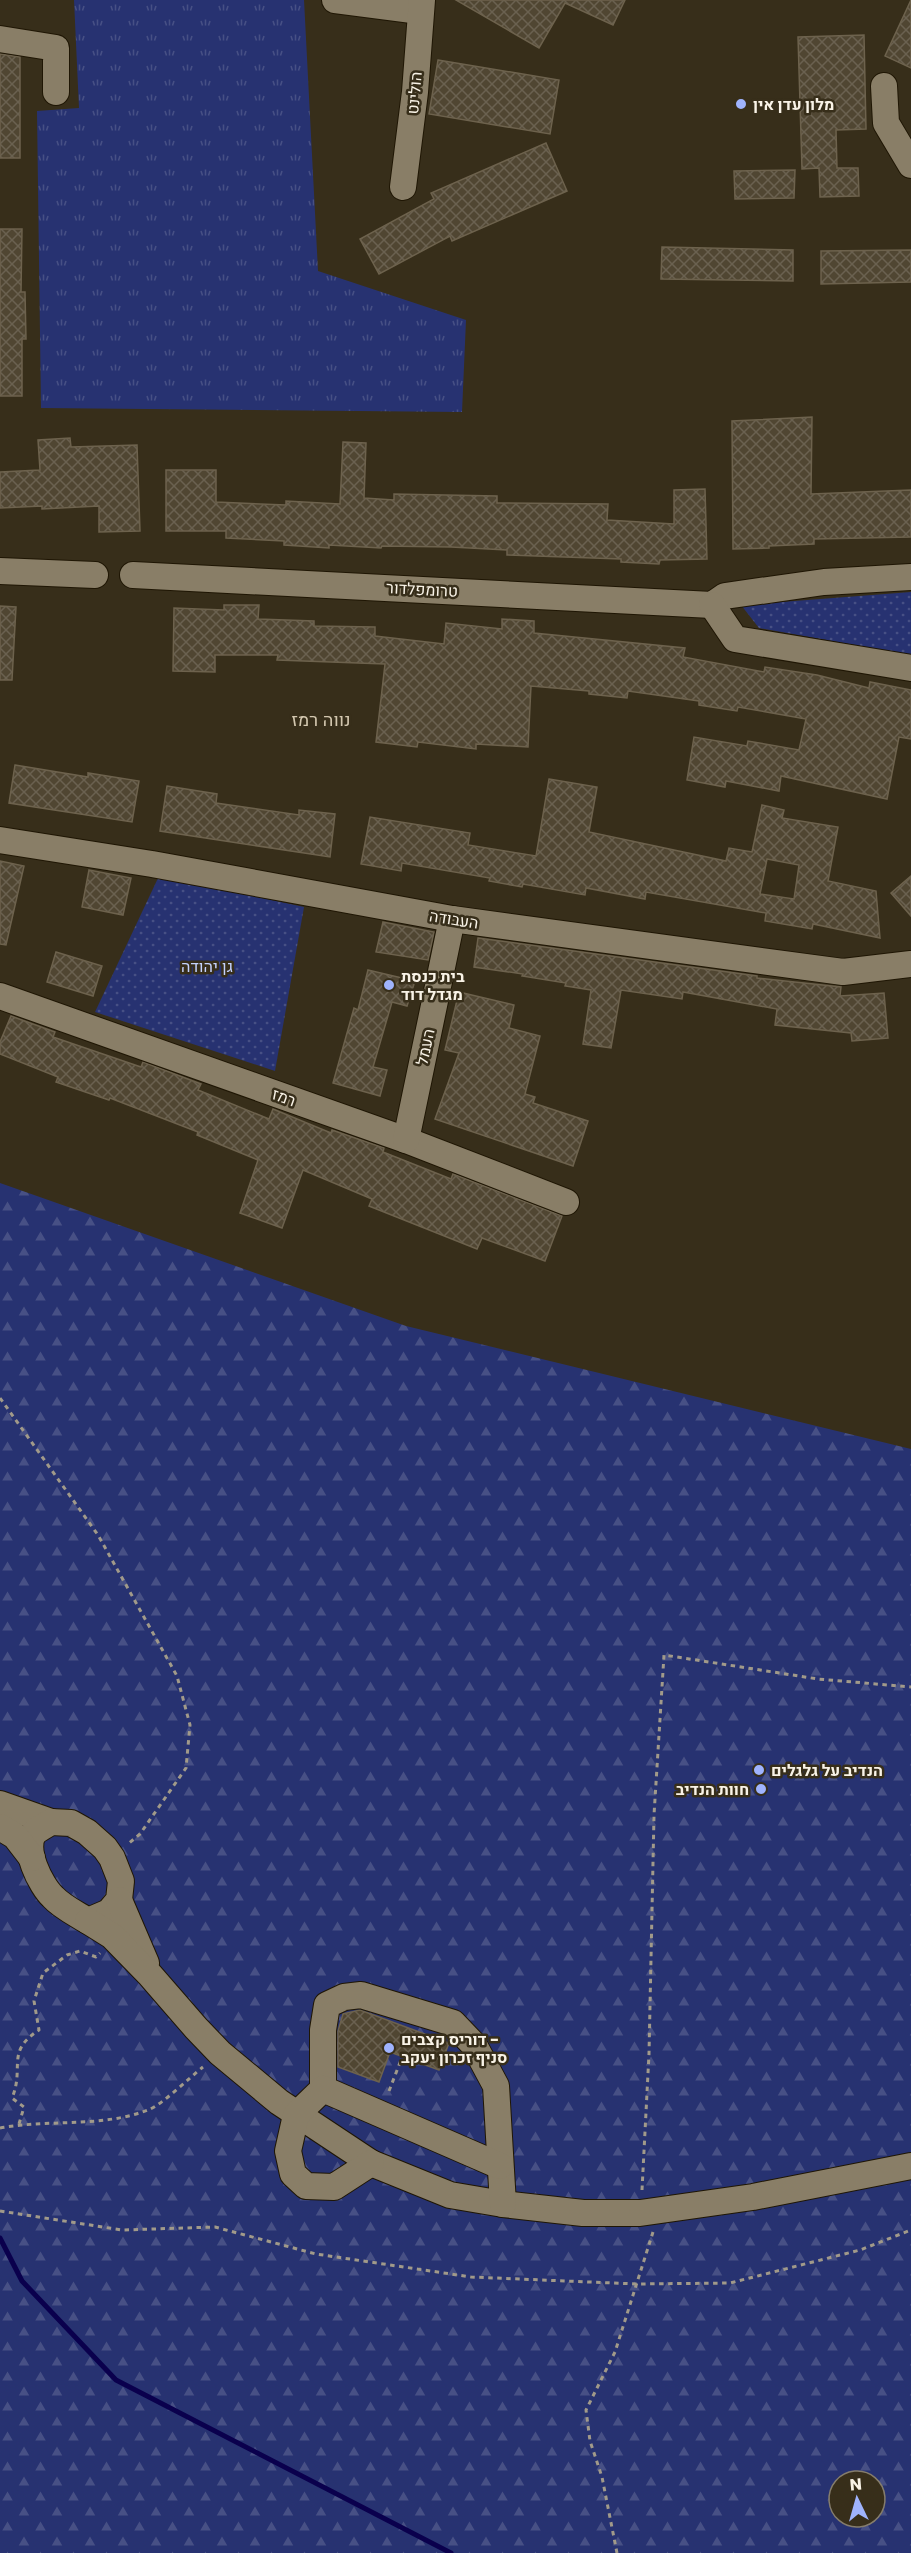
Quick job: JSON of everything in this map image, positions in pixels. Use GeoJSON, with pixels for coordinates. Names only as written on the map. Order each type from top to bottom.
{"type":"FeatureCollection","features":[{"type":"Feature","properties":{"kind":"street"},"geometry":{"type":"LineString","coordinates":[[335,0],[421,5]]}},
{"type":"Feature","properties":{"kind":"street","name":"הולינט"},"geometry":{"type":"LineString","coordinates":[[403,187],[415,92],[421,5]]}},
{"type":"Feature","properties":{"kind":"street"},"geometry":{"type":"LineString","coordinates":[[0,39],[56,48],[56,92]]}},
{"type":"Feature","properties":{"kind":"street"},"geometry":{"type":"LineString","coordinates":[[884,86],[886,123],[911,165]]}},
{"type":"Feature","properties":{"kind":"street"},"geometry":{"type":"LineString","coordinates":[[0,571],[94,575]]}},
{"type":"Feature","properties":{"kind":"street","name":"טרומפלדור"},"geometry":{"type":"LineString","coordinates":[[133,575],[712,604],[725,596],[824,582],[911,577]]}},
{"type":"Feature","properties":{"kind":"street"},"geometry":{"type":"LineString","coordinates":[[712,604],[735,639],[911,668]]}},
{"type":"Feature","properties":{"kind":"street","name":"העבודה"},"geometry":{"type":"LineString","coordinates":[[0,840],[152,864],[452,920],[843,972],[911,964]]}},
{"type":"Feature","properties":{"kind":"street","name":"העמל"},"geometry":{"type":"LineString","coordinates":[[406,1140],[452,920]]}},
{"type":"Feature","properties":{"kind":"street","name":"רמז"},"geometry":{"type":"LineString","coordinates":[[0,996],[406,1140],[566,1202]]}},
{"type":"Feature","properties":{"kind":"street"},"geometry":{"type":"LineString","coordinates":[[0,1804],[51,1822],[70,1823],[87,1832],[112,1858],[121,1881],[119,1900],[150,1975]]}},
{"type":"Feature","properties":{"kind":"street"},"geometry":{"type":"LineString","coordinates":[[32,1858],[34,1834],[51,1822]]}},
{"type":"Feature","properties":{"kind":"street"},"geometry":{"type":"LineString","coordinates":[[0,1827],[15,1836],[32,1858],[40,1880],[53,1898],[113,1938],[150,1975],[220,2053],[296,2115],[371,2163],[450,2195],[503,2204],[583,2213],[650,2212],[860,2178],[911,2166]]}},
{"type":"Feature","properties":{"kind":"street"},"geometry":{"type":"LineString","coordinates":[[88,1921],[109,1912],[119,1900]]}},
{"type":"Feature","properties":{"kind":"street"},"geometry":{"type":"LineString","coordinates":[[371,2163],[334,2187],[306,2186],[293,2174],[288,2151],[296,2115],[323,2090],[323,2030],[327,2005],[344,1997],[361,1995],[453,2023],[474,2045],[496,2086],[503,2204]]}},
{"type":"Feature","properties":{"kind":"street"},"geometry":{"type":"LineString","coordinates":[[323,2090],[500,2166]]}},
{"type":"Feature","properties":{"kind":"path"},"geometry":{"type":"LineString","coordinates":[[0,1398],[98,1535],[177,1676],[190,1725],[186,1768],[140,1834],[112,1858]]}},
{"type":"Feature","properties":{"kind":"path"},"geometry":{"type":"LineString","coordinates":[[617,2553],[602,2477],[590,2441],[586,2410],[615,2352],[637,2284],[650,2212],[649,2054],[654,1815],[664,1655],[818,1679],[911,1687]]}},
{"type":"Feature","properties":{"kind":"path"},"geometry":{"type":"LineString","coordinates":[[19,2124],[24,2107],[12,2098],[18,2083],[17,2053],[25,2039],[39,2030],[34,2001],[44,1973],[67,1955],[80,1952],[96,1957],[113,1938]]}},
{"type":"Feature","properties":{"kind":"path"},"geometry":{"type":"LineString","coordinates":[[0,2127],[19,2124],[105,2121],[150,2109],[220,2053]]}},
{"type":"Feature","properties":{"kind":"path"},"geometry":{"type":"LineString","coordinates":[[389,2091],[400,2060]]}},
{"type":"Feature","properties":{"kind":"path"},"geometry":{"type":"LineString","coordinates":[[0,2211],[122,2230],[215,2227],[316,2254],[471,2277],[637,2284],[730,2283],[860,2250],[911,2230]]}},
{"type":"Feature","properties":{"kind":"green space"},"geometry":{"type":"Polygon","coordinates":[[[74,0],[304,0],[318,271],[466,320],[462,412],[41,408],[37,111],[79,108],[74,0]]]}},
{"type":"Feature","properties":{"kind":"green space"},"geometry":{"type":"Polygon","coordinates":[[[911,592],[911,655],[759,628],[741,605],[911,592]]]}},
{"type":"Feature","properties":{"kind":"green space","name":"גן יהודה"},"geometry":{"type":"Polygon","coordinates":[[[159,876],[304,907],[275,1071],[95,1012],[159,876]]]}},
{"type":"Feature","properties":{"kind":"green space"},"geometry":{"type":"Polygon","coordinates":[[[0,1183],[406,1326],[911,1449],[911,2553],[0,2553],[0,1183]]]}},
{"type":"Feature","properties":{"kind":"building"},"geometry":{"type":"Polygon","coordinates":[[[456,0],[625,0],[613,25],[565,3],[539,48],[456,0]]]}},
{"type":"Feature","properties":{"kind":"building"},"geometry":{"type":"Polygon","coordinates":[[[911,0],[911,68],[885,56],[911,0]]]}},
{"type":"Feature","properties":{"kind":"building"},"geometry":{"type":"Polygon","coordinates":[[[864,35],[866,129],[836,130],[837,168],[858,168],[859,196],[820,197],[819,168],[802,169],[798,37],[864,35]]]}},
{"type":"Feature","properties":{"kind":"building"},"geometry":{"type":"Polygon","coordinates":[[[0,54],[20,57],[20,158],[0,158],[0,54]]]}},
{"type":"Feature","properties":{"kind":"building"},"geometry":{"type":"Polygon","coordinates":[[[438,60],[559,80],[550,134],[429,114],[438,60]]]}},
{"type":"Feature","properties":{"kind":"building"},"geometry":{"type":"Polygon","coordinates":[[[546,143],[567,191],[452,241],[450,236],[379,274],[360,239],[434,199],[431,193],[546,143]]]}},
{"type":"Feature","properties":{"kind":"building"},"geometry":{"type":"Polygon","coordinates":[[[795,170],[794,198],[735,199],[734,171],[795,170]]]}},
{"type":"Feature","properties":{"kind":"building"},"geometry":{"type":"Polygon","coordinates":[[[0,229],[22,229],[21,292],[25,292],[26,339],[22,339],[22,396],[0,396],[0,229]]]}},
{"type":"Feature","properties":{"kind":"building"},"geometry":{"type":"Polygon","coordinates":[[[662,247],[793,250],[793,281],[661,279],[662,247]]]}},
{"type":"Feature","properties":{"kind":"building"},"geometry":{"type":"Polygon","coordinates":[[[911,250],[911,282],[821,284],[821,251],[911,250]]]}},
{"type":"Feature","properties":{"kind":"building"},"geometry":{"type":"Polygon","coordinates":[[[812,417],[811,494],[911,490],[911,537],[814,539],[814,544],[733,549],[732,421],[812,417]]]}},
{"type":"Feature","properties":{"kind":"building"},"geometry":{"type":"Polygon","coordinates":[[[70,438],[71,447],[137,445],[140,531],[99,532],[99,506],[42,509],[42,506],[0,508],[0,472],[40,470],[38,440],[70,438]]]}},
{"type":"Feature","properties":{"kind":"building"},"geometry":{"type":"Polygon","coordinates":[[[343,442],[366,443],[364,498],[394,500],[394,494],[497,496],[497,503],[608,504],[607,520],[674,524],[674,490],[705,489],[707,559],[660,560],[659,564],[621,562],[621,559],[507,555],[507,550],[451,547],[382,546],[381,548],[329,545],[329,548],[284,545],[284,541],[226,538],[226,531],[166,531],[166,470],[216,470],[216,502],[286,505],[286,501],[340,504],[343,442]]]}},
{"type":"Feature","properties":{"kind":"building"},"geometry":{"type":"Polygon","coordinates":[[[224,605],[259,605],[258,619],[314,621],[314,626],[375,627],[375,636],[444,644],[446,623],[502,629],[502,619],[534,621],[534,633],[685,648],[683,657],[764,672],[765,667],[817,675],[869,688],[870,682],[911,690],[911,739],[899,737],[887,799],[781,776],[779,791],[726,781],[725,787],[687,780],[694,737],[747,746],[748,741],[799,750],[806,719],[738,707],[737,711],[699,705],[699,701],[628,691],[627,698],[589,694],[589,691],[531,686],[528,747],[476,744],[476,749],[418,742],[417,747],[376,742],[385,664],[277,660],[278,655],[215,655],[215,672],[173,671],[174,608],[224,610],[224,605]]]}},
{"type":"Feature","properties":{"kind":"building"},"geometry":{"type":"Polygon","coordinates":[[[0,606],[16,607],[12,680],[0,680],[0,606]]]}},
{"type":"Feature","properties":{"kind":"building"},"geometry":{"type":"Polygon","coordinates":[[[15,765],[88,777],[88,773],[139,781],[132,822],[9,803],[15,765]]]}},
{"type":"Feature","properties":{"kind":"building"},"geometry":{"type":"Polygon","coordinates":[[[549,779],[597,787],[589,832],[726,861],[729,848],[752,852],[762,805],[784,810],[782,818],[838,827],[828,881],[876,891],[880,938],[813,924],[812,929],[765,921],[766,913],[646,892],[645,899],[586,888],[585,895],[523,884],[522,887],[489,881],[490,878],[402,863],[401,871],[361,864],[370,817],[470,833],[468,845],[536,856],[549,779]],[[767,859],[760,894],[794,899],[799,865],[767,859]]]}},
{"type":"Feature","properties":{"kind":"building"},"geometry":{"type":"Polygon","coordinates":[[[167,786],[217,794],[216,803],[299,815],[299,810],[335,814],[330,857],[160,831],[167,786]]]}},
{"type":"Feature","properties":{"kind":"building"},"geometry":{"type":"Polygon","coordinates":[[[0,861],[24,866],[6,945],[0,944],[0,861]]]}},
{"type":"Feature","properties":{"kind":"building"},"geometry":{"type":"Polygon","coordinates":[[[89,870],[131,878],[123,915],[82,907],[89,870]]]}},
{"type":"Feature","properties":{"kind":"building"},"geometry":{"type":"Polygon","coordinates":[[[911,876],[911,916],[891,893],[911,876]]]}},
{"type":"Feature","properties":{"kind":"building"},"geometry":{"type":"Polygon","coordinates":[[[383,922],[434,932],[428,960],[376,952],[383,922]]]}},
{"type":"Feature","properties":{"kind":"building"},"geometry":{"type":"Polygon","coordinates":[[[478,938],[757,976],[757,978],[841,987],[840,996],[884,993],[888,1038],[852,1041],[851,1033],[775,1025],[777,1009],[683,992],[682,999],[621,990],[611,1048],[583,1044],[591,990],[565,986],[566,983],[522,976],[523,974],[474,967],[478,938]]]}},
{"type":"Feature","properties":{"kind":"building"},"geometry":{"type":"Polygon","coordinates":[[[56,952],[102,966],[93,996],[47,982],[56,952]]]}},
{"type":"Feature","properties":{"kind":"building"},"geometry":{"type":"Polygon","coordinates":[[[368,970],[415,981],[407,1006],[392,1002],[373,1067],[387,1070],[380,1096],[333,1083],[354,1008],[358,1010],[368,970]]]}},
{"type":"Feature","properties":{"kind":"building"},"geometry":{"type":"Polygon","coordinates":[[[459,992],[514,1005],[509,1028],[540,1036],[525,1094],[535,1097],[533,1103],[588,1121],[573,1166],[435,1119],[459,1053],[445,1050],[459,992]]]}},
{"type":"Feature","properties":{"kind":"building"},"geometry":{"type":"Polygon","coordinates":[[[11,1016],[55,1032],[53,1037],[141,1067],[143,1062],[201,1084],[198,1090],[269,1119],[273,1109],[331,1133],[332,1130],[384,1148],[383,1152],[451,1179],[453,1174],[562,1216],[545,1261],[482,1238],[477,1249],[369,1206],[372,1199],[303,1170],[282,1228],[240,1213],[258,1160],[197,1135],[198,1132],[110,1098],[109,1100],[56,1082],[58,1077],[0,1054],[0,1042],[11,1016]]]}},
{"type":"Feature","properties":{"kind":"building","name":"דוריס קצבים - סניף זכרון יעקב"},"geometry":{"type":"Polygon","coordinates":[[[360,2010],[449,2043],[439,2070],[390,2052],[379,2082],[338,2067],[338,2031],[343,2014],[360,2010]]]}},
{"type":"Feature","properties":{"kind":"waterway"},"geometry":{"type":"LineString","coordinates":[[0,2238],[22,2281],[116,2380],[451,2553]]}},
{"type":"Feature","properties":{"kind":"place","name":"מלון עדן אין"},"geometry":{"type":"Point","coordinates":[741,104]}},
{"type":"Feature","properties":{"kind":"place","name":"בית כנסת מגדל דוד"},"geometry":{"type":"Point","coordinates":[389,985]}},
{"type":"Feature","properties":{"kind":"place","name":"הנדיב על גלגלים"},"geometry":{"type":"Point","coordinates":[759,1770]}},
{"type":"Feature","properties":{"kind":"place","name":"חוות הנדיב"},"geometry":{"type":"Point","coordinates":[761,1789]}},
{"type":"Feature","properties":{"kind":"place","name":"דוריס קצבים - סניף זכרון יעקב"},"geometry":{"type":"Point","coordinates":[389,2048]}},
{"type":"Feature","properties":{"kind":"district","name":"נווה רמז"},"geometry":{"type":"Point","coordinates":[321,720]}}]}
